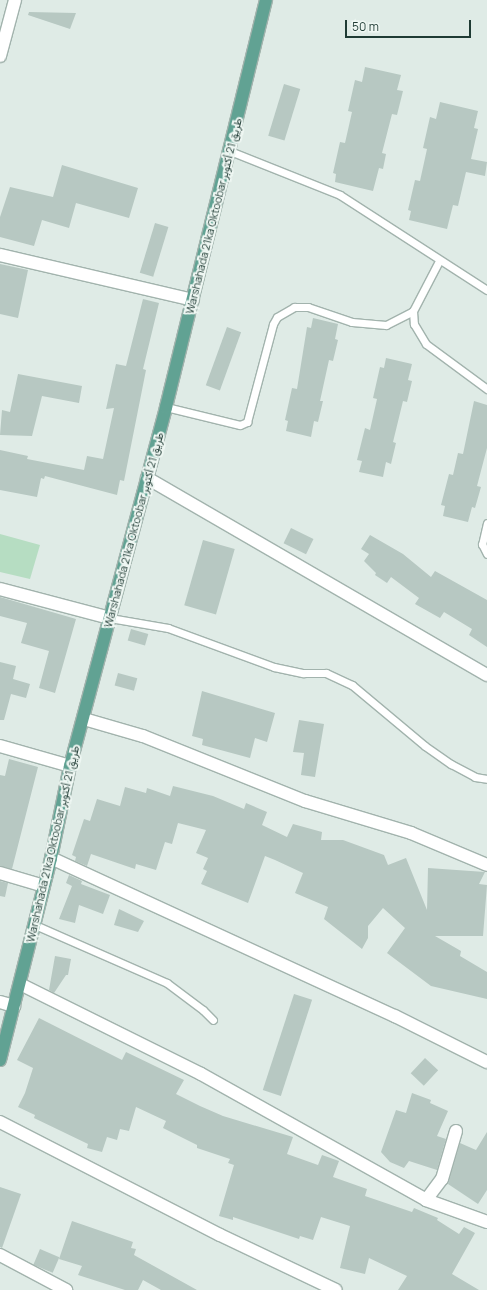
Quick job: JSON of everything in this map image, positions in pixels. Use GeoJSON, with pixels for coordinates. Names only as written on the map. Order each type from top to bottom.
{"type":"FeatureCollection","features":[{"type":"Feature","properties":{"kind":"main road","name":"Warshahada 21ka Oktoobar طريق 21 أكتوبر"},"geometry":{"type":"LineString","coordinates":[[0,1060],[51,858],[70,766],[84,719],[166,407],[266,0]]}},
{"type":"Feature","properties":{"kind":"street"},"geometry":{"type":"LineString","coordinates":[[0,56],[15,0]]}},
{"type":"Feature","properties":{"kind":"street"},"geometry":{"type":"LineString","coordinates":[[0,255],[193,300]]}},
{"type":"Feature","properties":{"kind":"street"},"geometry":{"type":"LineString","coordinates":[[147,478],[487,675]]}},
{"type":"Feature","properties":{"kind":"street"},"geometry":{"type":"LineString","coordinates":[[0,589],[110,618]]}},
{"type":"Feature","properties":{"kind":"street"},"geometry":{"type":"LineString","coordinates":[[84,719],[143,736],[305,801],[411,834],[487,865]]}},
{"type":"Feature","properties":{"kind":"street"},"geometry":{"type":"LineString","coordinates":[[0,746],[70,766]]}},
{"type":"Feature","properties":{"kind":"street"},"geometry":{"type":"LineString","coordinates":[[51,858],[415,1025],[487,1062]]}},
{"type":"Feature","properties":{"kind":"street"},"geometry":{"type":"LineString","coordinates":[[0,872],[44,886]]}},
{"type":"Feature","properties":{"kind":"street"},"geometry":{"type":"LineString","coordinates":[[20,984],[201,1074],[426,1200],[462,1211],[487,1222]]}},
{"type":"Feature","properties":{"kind":"street"},"geometry":{"type":"LineString","coordinates":[[0,1002],[14,1006]]}},
{"type":"Feature","properties":{"kind":"street"},"geometry":{"type":"LineString","coordinates":[[0,1122],[220,1235],[336,1290]]}},
{"type":"Feature","properties":{"kind":"street"},"geometry":{"type":"LineString","coordinates":[[426,1200],[442,1179],[456,1131]]}},
{"type":"Feature","properties":{"kind":"street"},"geometry":{"type":"LineString","coordinates":[[0,1255],[66,1290]]}},
{"type":"Feature","properties":{"kind":"lane"},"geometry":{"type":"LineString","coordinates":[[230,151],[340,195],[439,261],[487,290]]}},
{"type":"Feature","properties":{"kind":"lane"},"geometry":{"type":"LineString","coordinates":[[439,261],[413,311],[414,324],[426,344],[487,389]]}},
{"type":"Feature","properties":{"kind":"lane"},"geometry":{"type":"LineString","coordinates":[[166,407],[240,425],[247,422],[273,324],[277,317],[294,307],[308,307],[352,322],[386,325],[413,311]]}},
{"type":"Feature","properties":{"kind":"lane"},"geometry":{"type":"LineString","coordinates":[[487,523],[482,544],[487,554]]}},
{"type":"Feature","properties":{"kind":"lane"},"geometry":{"type":"LineString","coordinates":[[110,618],[168,628],[274,667],[303,672],[326,673],[352,685],[451,764],[475,777],[487,779]]}},
{"type":"Feature","properties":{"kind":"lane"},"geometry":{"type":"LineString","coordinates":[[35,925],[167,983],[203,1010],[213,1020]]}},
{"type":"Feature","properties":{"kind":"green space"},"geometry":{"type":"Polygon","coordinates":[[[0,534],[40,545],[30,579],[0,572],[0,534]]]}},
{"type":"Feature","properties":{"kind":"building"},"geometry":{"type":"Polygon","coordinates":[[[29,12],[76,13],[70,29],[28,15],[29,12]]]}},
{"type":"Feature","properties":{"kind":"building"},"geometry":{"type":"Polygon","coordinates":[[[365,67],[401,75],[397,90],[403,91],[397,115],[392,114],[382,153],[386,154],[383,169],[379,168],[373,191],[335,182],[336,174],[333,173],[340,142],[345,143],[352,112],[348,111],[355,80],[362,82],[365,67]]]}},
{"type":"Feature","properties":{"kind":"building"},"geometry":{"type":"Polygon","coordinates":[[[284,84],[300,89],[284,141],[268,136],[284,84]]]}},
{"type":"Feature","properties":{"kind":"building"},"geometry":{"type":"Polygon","coordinates":[[[440,102],[478,111],[474,128],[478,129],[471,159],[487,162],[485,176],[466,172],[458,206],[453,205],[447,229],[409,220],[411,211],[408,210],[415,180],[420,181],[427,149],[423,148],[430,117],[436,119],[440,102]]]}},
{"type":"Feature","properties":{"kind":"building"},"geometry":{"type":"Polygon","coordinates":[[[62,165],[138,188],[129,218],[76,203],[69,228],[42,220],[34,246],[0,237],[0,217],[10,187],[53,197],[62,165]]]}},
{"type":"Feature","properties":{"kind":"building"},"geometry":{"type":"Polygon","coordinates":[[[155,223],[168,227],[153,277],[140,273],[155,223]]]}},
{"type":"Feature","properties":{"kind":"building"},"geometry":{"type":"Polygon","coordinates":[[[0,264],[28,270],[18,318],[0,314],[0,264]]]}},
{"type":"Feature","properties":{"kind":"building"},"geometry":{"type":"Polygon","coordinates":[[[143,299],[159,303],[143,369],[146,370],[124,481],[120,480],[117,495],[45,476],[44,479],[41,478],[37,497],[0,490],[0,450],[28,456],[27,459],[84,470],[87,456],[103,459],[114,408],[106,409],[116,364],[126,366],[143,299]]]}},
{"type":"Feature","properties":{"kind":"building"},"geometry":{"type":"Polygon","coordinates":[[[313,318],[338,324],[335,339],[338,340],[333,361],[329,360],[320,401],[323,401],[318,422],[314,421],[311,437],[286,431],[288,421],[285,420],[292,388],[297,389],[307,327],[311,328],[313,318]]]}},
{"type":"Feature","properties":{"kind":"building"},"geometry":{"type":"Polygon","coordinates":[[[227,327],[241,332],[220,390],[206,385],[227,327]]]}},
{"type":"Feature","properties":{"kind":"building"},"geometry":{"type":"Polygon","coordinates":[[[386,358],[412,364],[408,380],[412,381],[407,402],[403,401],[393,442],[396,443],[391,464],[386,462],[383,477],[359,472],[362,461],[357,460],[365,428],[370,430],[377,399],[373,398],[380,367],[384,368],[386,358]]]}},
{"type":"Feature","properties":{"kind":"building"},"geometry":{"type":"Polygon","coordinates":[[[18,374],[82,386],[79,403],[42,396],[32,436],[0,435],[2,410],[10,412],[18,374]]]}},
{"type":"Feature","properties":{"kind":"building"},"geometry":{"type":"Polygon","coordinates":[[[474,401],[487,405],[487,448],[477,486],[481,487],[475,508],[472,507],[468,522],[443,516],[445,506],[441,505],[449,474],[453,475],[458,453],[463,454],[474,401]]]}},
{"type":"Feature","properties":{"kind":"building"},"geometry":{"type":"Polygon","coordinates":[[[291,528],[313,539],[306,554],[284,543],[291,528]]]}},
{"type":"Feature","properties":{"kind":"building"},"geometry":{"type":"Polygon","coordinates":[[[370,535],[403,554],[431,577],[435,571],[487,600],[487,647],[469,635],[472,629],[444,612],[440,618],[415,604],[419,598],[391,577],[387,583],[375,575],[376,573],[364,561],[369,554],[361,549],[370,535]]]}},
{"type":"Feature","properties":{"kind":"building"},"geometry":{"type":"Polygon","coordinates":[[[203,540],[235,549],[216,614],[184,605],[203,540]]]}},
{"type":"Feature","properties":{"kind":"building"},"geometry":{"type":"Polygon","coordinates":[[[0,597],[76,619],[55,693],[39,688],[49,651],[21,643],[27,623],[0,616],[0,597]]]}},
{"type":"Feature","properties":{"kind":"building"},"geometry":{"type":"Polygon","coordinates":[[[131,629],[148,634],[145,645],[128,641],[131,629]]]}},
{"type":"Feature","properties":{"kind":"building"},"geometry":{"type":"Polygon","coordinates":[[[0,662],[16,666],[13,679],[30,684],[26,698],[11,694],[4,720],[0,720],[0,662]]]}},
{"type":"Feature","properties":{"kind":"building"},"geometry":{"type":"Polygon","coordinates":[[[118,673],[137,678],[134,691],[115,686],[118,673]]]}},
{"type":"Feature","properties":{"kind":"building"},"geometry":{"type":"Polygon","coordinates":[[[202,691],[275,713],[267,742],[255,738],[250,758],[202,745],[203,739],[192,736],[202,691]]]}},
{"type":"Feature","properties":{"kind":"building"},"geometry":{"type":"Polygon","coordinates":[[[299,720],[324,724],[315,777],[301,775],[304,753],[293,752],[299,720]]]}},
{"type":"Feature","properties":{"kind":"building"},"geometry":{"type":"Polygon","coordinates":[[[9,759],[38,767],[12,869],[0,866],[0,775],[5,776],[9,759]]]}},
{"type":"Feature","properties":{"kind":"building"},"geometry":{"type":"Polygon","coordinates":[[[173,786],[213,796],[244,809],[246,803],[267,812],[262,825],[287,837],[293,824],[322,832],[321,840],[343,840],[384,855],[388,865],[406,858],[427,910],[428,868],[485,872],[479,884],[487,885],[483,936],[435,936],[461,951],[460,956],[487,972],[487,999],[431,986],[387,953],[405,928],[383,908],[368,926],[368,938],[362,949],[324,919],[328,907],[295,893],[303,873],[275,860],[265,856],[248,903],[201,884],[207,871],[203,869],[208,858],[196,853],[206,830],[178,823],[172,844],[165,842],[156,870],[136,864],[135,869],[91,854],[87,866],[75,861],[76,857],[72,855],[84,819],[90,821],[97,799],[120,806],[125,787],[146,793],[147,788],[170,796],[173,786]]]}},
{"type":"Feature","properties":{"kind":"building"},"geometry":{"type":"Polygon","coordinates":[[[69,875],[82,881],[81,884],[110,895],[103,914],[79,905],[75,923],[59,919],[72,886],[66,883],[69,875]]]}},
{"type":"Feature","properties":{"kind":"building"},"geometry":{"type":"Polygon","coordinates":[[[0,881],[8,883],[5,897],[0,896],[0,881]]]}},
{"type":"Feature","properties":{"kind":"building"},"geometry":{"type":"Polygon","coordinates":[[[119,909],[144,921],[138,932],[114,925],[119,909]]]}},
{"type":"Feature","properties":{"kind":"building"},"geometry":{"type":"Polygon","coordinates":[[[55,956],[71,959],[68,975],[66,975],[54,993],[49,990],[55,956]]]}},
{"type":"Feature","properties":{"kind":"building"},"geometry":{"type":"Polygon","coordinates":[[[294,994],[312,1000],[281,1096],[263,1090],[294,994]]]}},
{"type":"Feature","properties":{"kind":"building"},"geometry":{"type":"Polygon","coordinates":[[[39,1018],[122,1060],[126,1052],[184,1080],[176,1094],[200,1106],[223,1116],[293,1137],[287,1154],[318,1165],[322,1155],[339,1161],[333,1177],[367,1189],[365,1196],[412,1212],[414,1208],[438,1218],[437,1220],[459,1234],[464,1227],[475,1233],[452,1274],[479,1290],[398,1290],[407,1276],[369,1258],[365,1274],[340,1268],[350,1226],[321,1217],[313,1240],[300,1236],[299,1239],[233,1217],[233,1220],[219,1216],[234,1165],[228,1163],[230,1159],[197,1148],[197,1145],[163,1128],[166,1121],[136,1107],[129,1131],[120,1129],[117,1140],[107,1137],[102,1152],[87,1148],[88,1144],[34,1118],[35,1115],[18,1107],[25,1093],[33,1068],[17,1060],[39,1018]]]}},
{"type":"Feature","properties":{"kind":"building"},"geometry":{"type":"Polygon","coordinates":[[[425,1058],[438,1070],[424,1086],[411,1073],[425,1058]]]}},
{"type":"Feature","properties":{"kind":"building"},"geometry":{"type":"Polygon","coordinates":[[[412,1093],[431,1100],[430,1103],[448,1111],[437,1136],[446,1139],[437,1170],[409,1161],[404,1168],[390,1162],[381,1152],[396,1110],[406,1113],[412,1093]]]}},
{"type":"Feature","properties":{"kind":"building"},"geometry":{"type":"Polygon","coordinates":[[[487,1132],[487,1190],[478,1204],[448,1184],[460,1143],[476,1150],[487,1132]]]}},
{"type":"Feature","properties":{"kind":"building"},"geometry":{"type":"Polygon","coordinates":[[[0,1187],[21,1194],[2,1248],[0,1247],[0,1187]]]}},
{"type":"Feature","properties":{"kind":"building"},"geometry":{"type":"Polygon","coordinates":[[[72,1221],[133,1242],[131,1248],[136,1249],[134,1255],[197,1290],[161,1290],[143,1280],[138,1290],[125,1290],[78,1275],[82,1266],[59,1259],[72,1221]]]}},
{"type":"Feature","properties":{"kind":"building"},"geometry":{"type":"Polygon","coordinates":[[[40,1249],[59,1257],[53,1273],[33,1265],[40,1249]]]}}]}
